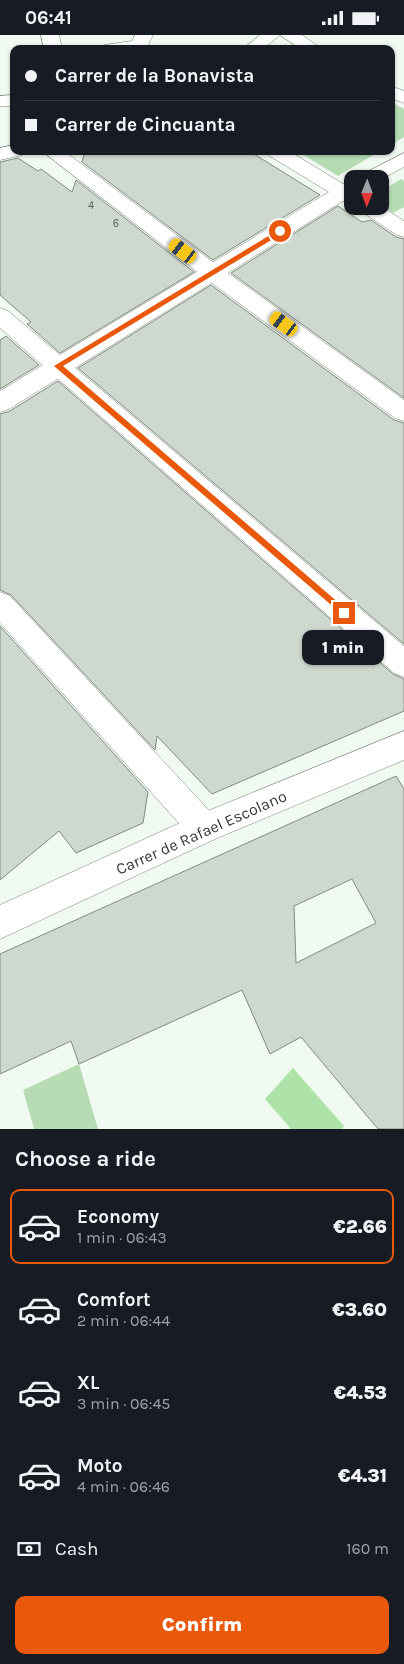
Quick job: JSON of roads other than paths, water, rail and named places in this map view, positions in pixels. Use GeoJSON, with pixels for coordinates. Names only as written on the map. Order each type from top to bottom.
{"type":"FeatureCollection","features":[{"type":"Feature","properties":{"kind":"street"},"geometry":{"type":"LineString","coordinates":[[257,45],[271,35]]}},
{"type":"Feature","properties":{"kind":"street"},"geometry":{"type":"LineString","coordinates":[[289,35],[307,45]]}},
{"type":"Feature","properties":{"kind":"street"},"geometry":{"type":"LineString","coordinates":[[55,155],[404,412]]}},
{"type":"Feature","properties":{"kind":"street"},"geometry":{"type":"LineString","coordinates":[[282,155],[344,189]]}},
{"type":"Feature","properties":{"kind":"street"},"geometry":{"type":"LineString","coordinates":[[384,170],[404,159]]}},
{"type":"Feature","properties":{"kind":"street"},"geometry":{"type":"LineString","coordinates":[[0,403],[58,366],[344,195]]}},
{"type":"Feature","properties":{"kind":"street"},"geometry":{"type":"LineString","coordinates":[[380,215],[404,230]]}},
{"type":"Feature","properties":{"kind":"street"},"geometry":{"type":"LineString","coordinates":[[0,316],[404,665]]}},
{"type":"Feature","properties":{"kind":"street"},"geometry":{"type":"LineString","coordinates":[[0,604],[204,828]]}},
{"type":"Feature","properties":{"kind":"street","name":"Carrer de Rafael Escolano"},"geometry":{"type":"LineString","coordinates":[[0,922],[204,828],[404,745]]}}]}
